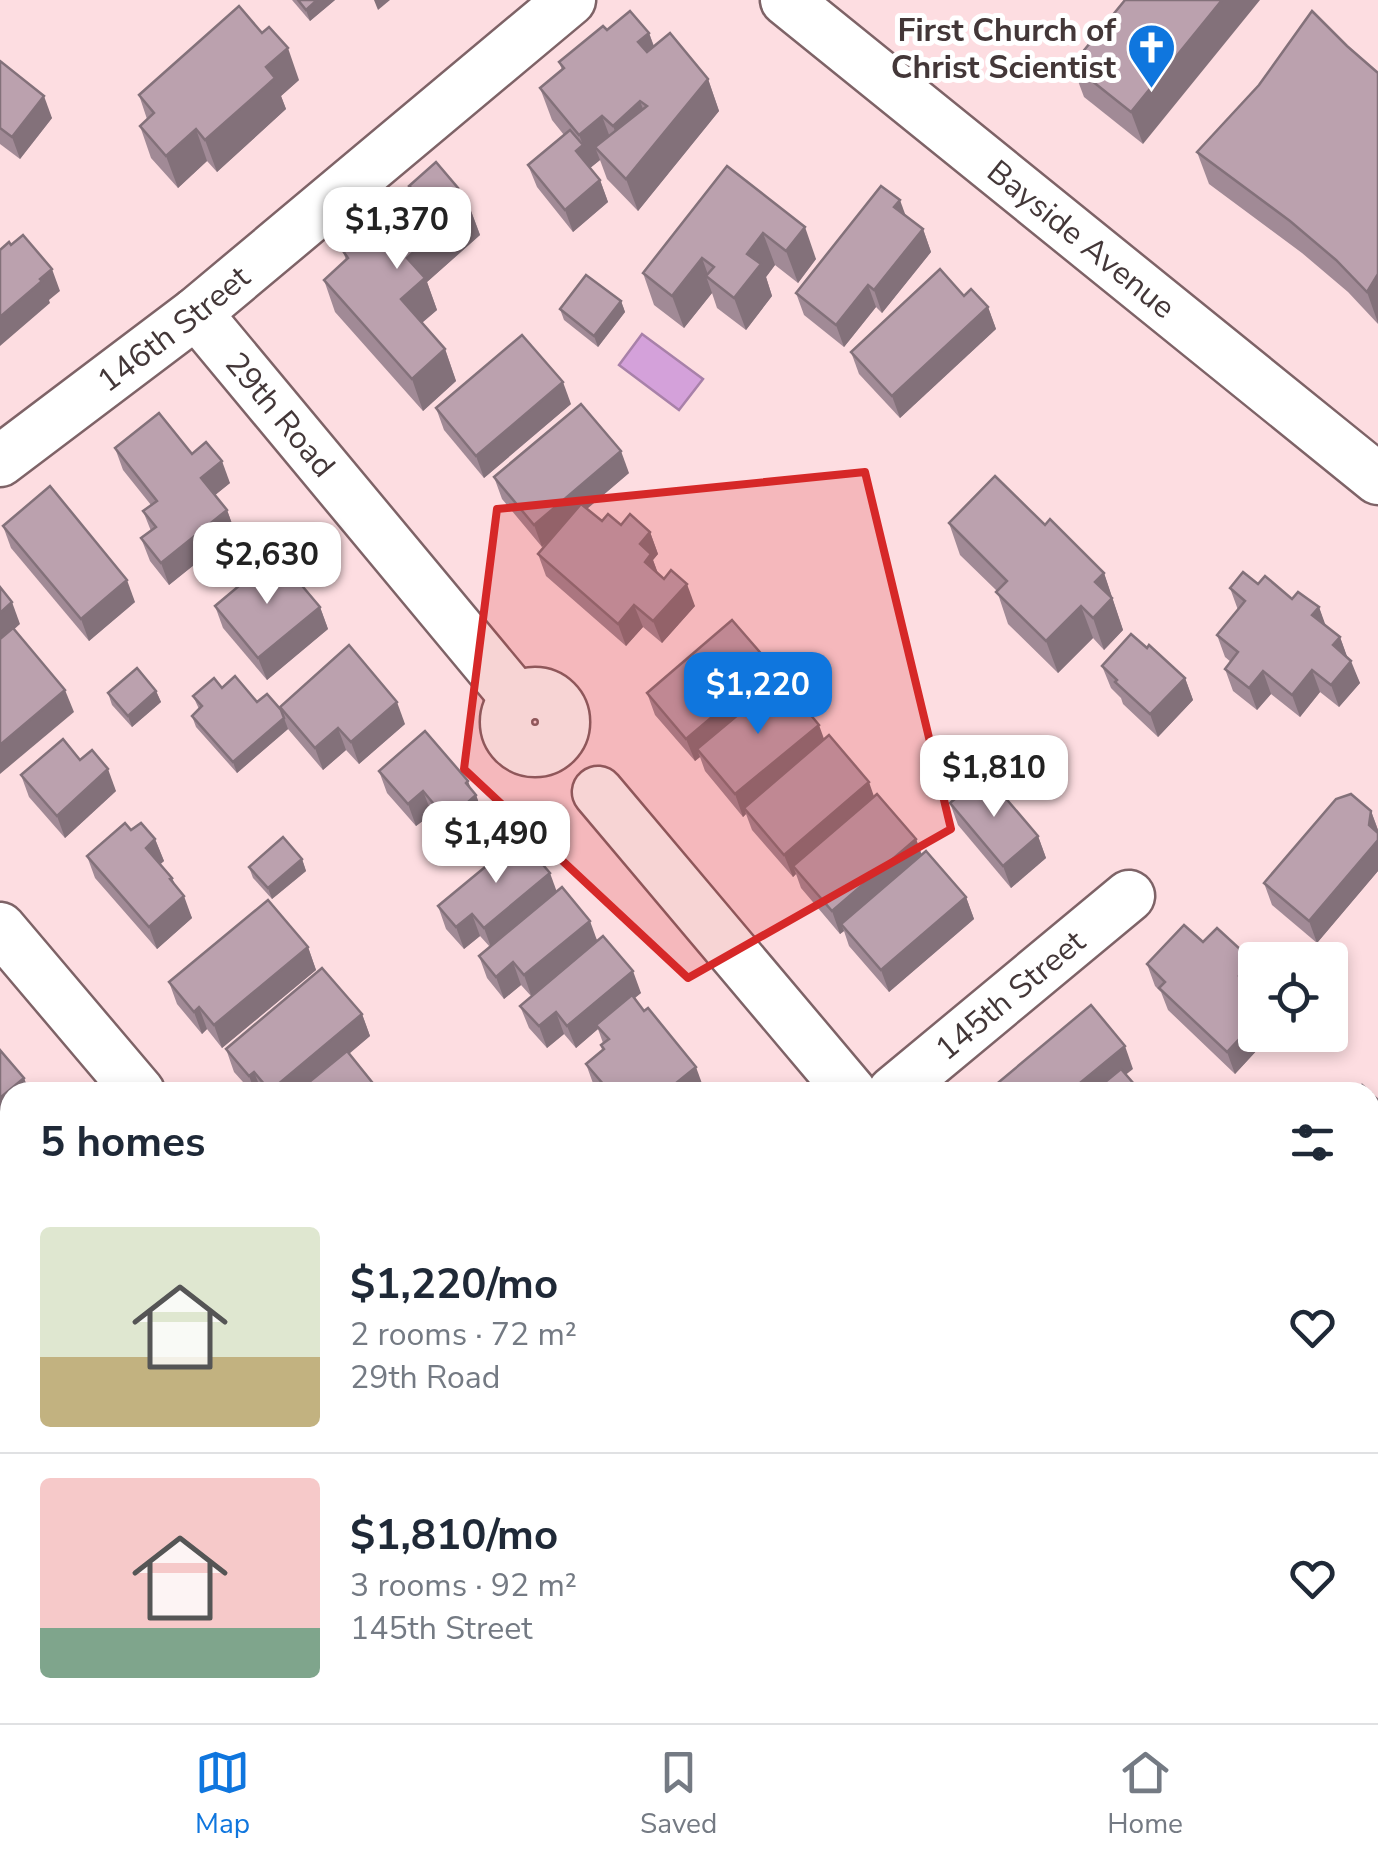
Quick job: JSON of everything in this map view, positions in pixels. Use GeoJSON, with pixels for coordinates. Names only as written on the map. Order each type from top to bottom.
{"type":"FeatureCollection","features":[{"type":"Feature","properties":{"kind":"street","name":"146th Street"},"geometry":{"type":"LineString","coordinates":[[0,461],[196,313],[570,0]]}},
{"type":"Feature","properties":{"kind":"street","name":"Bayside Avenue"},"geometry":{"type":"LineString","coordinates":[[786,0],[1378,479]]}},
{"type":"Feature","properties":{"kind":"street","name":"29th Road"},"geometry":{"type":"LineString","coordinates":[[196,313],[517,699]]}},
{"type":"Feature","properties":{"kind":"street"},"geometry":{"type":"LineString","coordinates":[[598,792],[843,1082]]}},
{"type":"Feature","properties":{"kind":"street","name":"145th Street"},"geometry":{"type":"LineString","coordinates":[[905,1082],[1130,896]]}},
{"type":"Feature","properties":{"kind":"street"},"geometry":{"type":"LineString","coordinates":[[0,928],[131,1082]]}},
{"type":"Feature","properties":{"kind":"highlighted area"},"geometry":{"type":"Polygon","coordinates":[[[865,472],[951,829],[688,978],[464,769],[497,509],[865,472]]]}},
{"type":"Feature","properties":{"kind":"shaded area"},"geometry":{"type":"Polygon","coordinates":[[[642,334],[703,379],[679,410],[619,365],[642,334]]]}},
{"type":"Feature","properties":{"kind":"building"},"geometry":{"type":"Polygon","coordinates":[[[298,0],[317,0],[306,10],[298,0]]]}},
{"type":"Feature","properties":{"kind":"building"},"geometry":{"type":"Polygon","coordinates":[[[1125,0],[1222,0],[1131,112],[1072,65],[1125,0]]]}},
{"type":"Feature","properties":{"kind":"building"},"geometry":{"type":"Polygon","coordinates":[[[239,6],[262,33],[269,27],[288,48],[266,67],[275,78],[205,140],[196,129],[166,156],[140,126],[154,113],[139,95],[239,6]]]}},
{"type":"Feature","properties":{"kind":"building"},"geometry":{"type":"Polygon","coordinates":[[[630,11],[649,33],[638,42],[647,52],[670,33],[708,79],[626,179],[595,147],[647,106],[640,101],[613,126],[602,116],[579,135],[540,88],[564,68],[559,62],[603,26],[607,30],[630,11]]]}},
{"type":"Feature","properties":{"kind":"building"},"geometry":{"type":"Polygon","coordinates":[[[1312,11],[1378,73],[1378,274],[1367,292],[1290,221],[1197,152],[1259,85],[1312,11]]]}},
{"type":"Feature","properties":{"kind":"building"},"geometry":{"type":"Polygon","coordinates":[[[0,61],[44,96],[12,137],[0,128],[0,61]]]}},
{"type":"Feature","properties":{"kind":"building"},"geometry":{"type":"Polygon","coordinates":[[[570,130],[583,145],[576,151],[600,180],[565,210],[528,165],[570,130]]]}},
{"type":"Feature","properties":{"kind":"building"},"geometry":{"type":"Polygon","coordinates":[[[436,162],[468,203],[407,258],[425,278],[401,299],[445,349],[412,379],[324,280],[348,258],[343,251],[370,227],[373,230],[386,218],[390,222],[420,196],[409,186],[436,162]]]}},
{"type":"Feature","properties":{"kind":"building"},"geometry":{"type":"Polygon","coordinates":[[[727,166],[805,227],[786,251],[763,233],[747,254],[761,264],[734,298],[706,276],[714,267],[702,258],[672,296],[643,273],[727,166]]]}},
{"type":"Feature","properties":{"kind":"building"},"geometry":{"type":"Polygon","coordinates":[[[881,186],[900,200],[894,207],[923,229],[874,290],[868,285],[836,325],[796,293],[881,186]]]}},
{"type":"Feature","properties":{"kind":"building"},"geometry":{"type":"Polygon","coordinates":[[[23,235],[52,269],[0,317],[0,250],[23,235]]]}},
{"type":"Feature","properties":{"kind":"building"},"geometry":{"type":"Polygon","coordinates":[[[940,269],[964,296],[971,289],[988,307],[892,396],[851,352],[940,269]]]}},
{"type":"Feature","properties":{"kind":"building"},"geometry":{"type":"Polygon","coordinates":[[[586,275],[621,301],[594,336],[560,309],[586,275]]]}},
{"type":"Feature","properties":{"kind":"building"},"geometry":{"type":"Polygon","coordinates":[[[522,335],[563,382],[476,456],[436,408],[522,335]]]}},
{"type":"Feature","properties":{"kind":"building"},"geometry":{"type":"Polygon","coordinates":[[[581,404],[621,451],[534,525],[494,477],[581,404]]]}},
{"type":"Feature","properties":{"kind":"building"},"geometry":{"type":"Polygon","coordinates":[[[159,413],[192,454],[206,442],[222,461],[201,478],[227,510],[161,563],[141,538],[156,527],[143,511],[157,501],[115,448],[159,413]]]}},
{"type":"Feature","properties":{"kind":"building"},"geometry":{"type":"Polygon","coordinates":[[[995,476],[1045,525],[1050,519],[1104,573],[1095,582],[1112,598],[1093,618],[1081,606],[1046,641],[996,592],[1007,581],[949,523],[995,476]]]}},
{"type":"Feature","properties":{"kind":"building"},"geometry":{"type":"Polygon","coordinates":[[[50,486],[127,580],[81,619],[3,526],[50,486]]]}},
{"type":"Feature","properties":{"kind":"building"},"geometry":{"type":"Polygon","coordinates":[[[581,504],[602,521],[608,514],[621,525],[630,514],[650,532],[640,544],[651,554],[645,562],[664,579],[671,570],[687,584],[653,621],[634,605],[618,624],[538,554],[581,504]]]}},
{"type":"Feature","properties":{"kind":"building"},"geometry":{"type":"Polygon","coordinates":[[[276,555],[320,607],[258,658],[215,606],[276,555]]]}},
{"type":"Feature","properties":{"kind":"building"},"geometry":{"type":"Polygon","coordinates":[[[1243,572],[1258,584],[1265,576],[1292,599],[1298,592],[1319,607],[1312,615],[1340,637],[1333,645],[1351,661],[1331,685],[1312,670],[1292,695],[1263,671],[1249,688],[1225,669],[1238,652],[1217,635],[1245,601],[1230,588],[1243,572]]]}},
{"type":"Feature","properties":{"kind":"building"},"geometry":{"type":"Polygon","coordinates":[[[0,587],[12,602],[0,613],[0,587]]]}},
{"type":"Feature","properties":{"kind":"building"},"geometry":{"type":"Polygon","coordinates":[[[732,620],[772,666],[686,739],[647,693],[732,620]]]}},
{"type":"Feature","properties":{"kind":"building"},"geometry":{"type":"Polygon","coordinates":[[[13,628],[65,690],[0,745],[0,639],[13,628]]]}},
{"type":"Feature","properties":{"kind":"building"},"geometry":{"type":"Polygon","coordinates":[[[1131,634],[1185,678],[1150,714],[1102,666],[1131,634]]]}},
{"type":"Feature","properties":{"kind":"building"},"geometry":{"type":"Polygon","coordinates":[[[349,645],[397,702],[351,742],[338,728],[315,748],[280,707],[349,645]]]}},
{"type":"Feature","properties":{"kind":"building"},"geometry":{"type":"Polygon","coordinates":[[[137,668],[156,691],[128,716],[108,693],[137,668]]]}},
{"type":"Feature","properties":{"kind":"building"},"geometry":{"type":"Polygon","coordinates":[[[235,676],[257,702],[267,694],[284,718],[233,762],[192,716],[202,706],[193,696],[214,678],[222,688],[235,676]]]}},
{"type":"Feature","properties":{"kind":"building"},"geometry":{"type":"Polygon","coordinates":[[[781,679],[819,725],[735,794],[697,749],[781,679]]]}},
{"type":"Feature","properties":{"kind":"building"},"geometry":{"type":"Polygon","coordinates":[[[425,731],[476,795],[450,818],[423,791],[408,804],[379,771],[425,731]]]}},
{"type":"Feature","properties":{"kind":"building"},"geometry":{"type":"Polygon","coordinates":[[[829,735],[869,782],[784,855],[744,808],[829,735]]]}},
{"type":"Feature","properties":{"kind":"building"},"geometry":{"type":"Polygon","coordinates":[[[63,739],[80,760],[92,750],[108,769],[57,816],[21,775],[63,739]]]}},
{"type":"Feature","properties":{"kind":"building"},"geometry":{"type":"Polygon","coordinates":[[[985,774],[1038,836],[1003,866],[950,803],[985,774]]]}},
{"type":"Feature","properties":{"kind":"building"},"geometry":{"type":"Polygon","coordinates":[[[877,794],[916,839],[832,911],[793,866],[877,794]]]}},
{"type":"Feature","properties":{"kind":"building"},"geometry":{"type":"Polygon","coordinates":[[[1351,794],[1371,811],[1369,825],[1378,833],[1378,840],[1309,921],[1264,883],[1336,799],[1351,794]]]}},
{"type":"Feature","properties":{"kind":"building"},"geometry":{"type":"Polygon","coordinates":[[[125,823],[131,830],[141,823],[155,839],[146,848],[184,896],[149,927],[87,856],[125,823]]]}},
{"type":"Feature","properties":{"kind":"building"},"geometry":{"type":"Polygon","coordinates":[[[283,837],[302,859],[268,888],[249,867],[283,837]]]}},
{"type":"Feature","properties":{"kind":"building"},"geometry":{"type":"Polygon","coordinates":[[[520,838],[550,873],[484,928],[472,914],[456,927],[438,906],[520,838]]]}},
{"type":"Feature","properties":{"kind":"building"},"geometry":{"type":"Polygon","coordinates":[[[926,851],[966,897],[881,970],[841,924],[926,851]]]}},
{"type":"Feature","properties":{"kind":"building"},"geometry":{"type":"Polygon","coordinates":[[[562,887],[590,921],[524,975],[513,962],[496,977],[479,956],[562,887]]]}},
{"type":"Feature","properties":{"kind":"building"},"geometry":{"type":"Polygon","coordinates":[[[268,900],[308,947],[214,1025],[199,1007],[194,1012],[169,982],[268,900]]]}},
{"type":"Feature","properties":{"kind":"building"},"geometry":{"type":"Polygon","coordinates":[[[1184,925],[1203,942],[1217,928],[1238,947],[1238,1040],[1227,1052],[1159,988],[1165,982],[1147,964],[1184,925]]]}},
{"type":"Feature","properties":{"kind":"building"},"geometry":{"type":"Polygon","coordinates":[[[603,936],[633,971],[567,1026],[556,1012],[539,1026],[520,1006],[603,936]]]}},
{"type":"Feature","properties":{"kind":"building"},"geometry":{"type":"Polygon","coordinates":[[[322,968],[362,1014],[281,1082],[262,1082],[254,1072],[249,1076],[226,1049],[322,968]]]}},
{"type":"Feature","properties":{"kind":"building"},"geometry":{"type":"Polygon","coordinates":[[[632,995],[644,1011],[648,1008],[696,1067],[677,1082],[601,1082],[586,1064],[604,1049],[601,1045],[609,1039],[596,1025],[632,995]]]}},
{"type":"Feature","properties":{"kind":"building"},"geometry":{"type":"Polygon","coordinates":[[[1091,1005],[1125,1046],[1081,1082],[999,1082],[1091,1005]]]}},
{"type":"Feature","properties":{"kind":"building"},"geometry":{"type":"Polygon","coordinates":[[[0,1050],[24,1078],[19,1082],[0,1082],[0,1050]]]}},
{"type":"Feature","properties":{"kind":"building"},"geometry":{"type":"Polygon","coordinates":[[[347,1051],[372,1082],[309,1082],[347,1051]]]}},
{"type":"Feature","properties":{"kind":"building"},"geometry":{"type":"Polygon","coordinates":[[[1121,1069],[1132,1082],[1105,1082],[1121,1069]]]}},
{"type":"Feature","properties":{"kind":"place","name":"First Church of Christ Scientist"},"geometry":{"type":"Point","coordinates":[1151,90]}}]}
